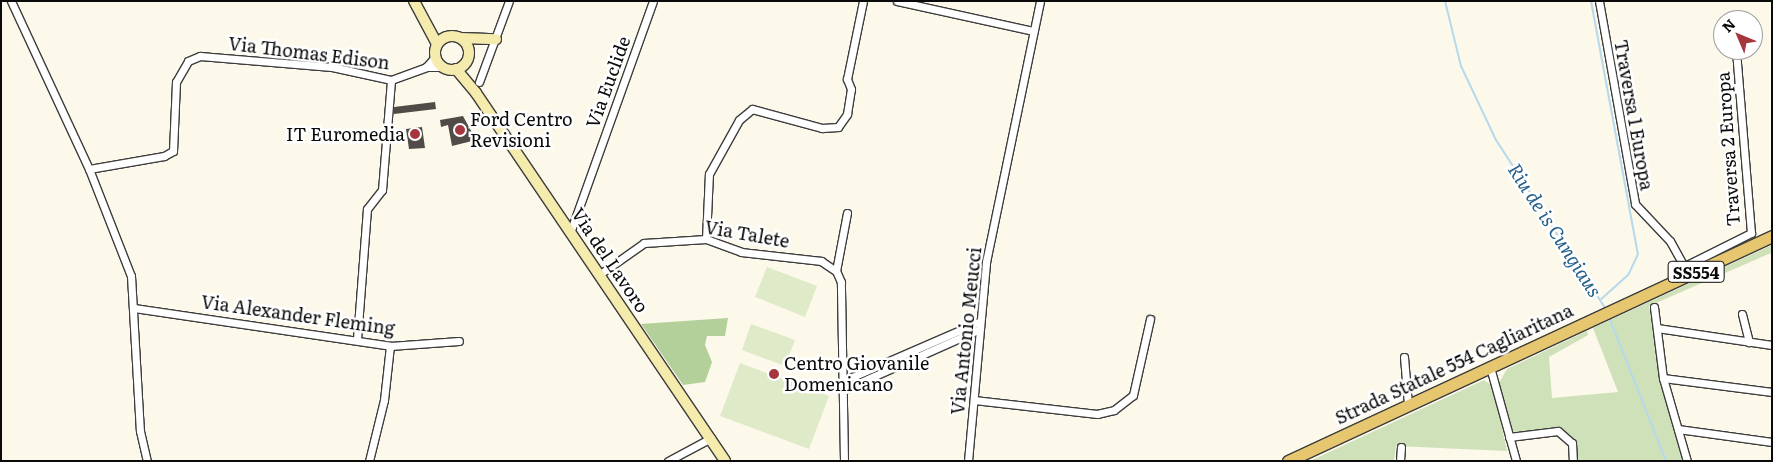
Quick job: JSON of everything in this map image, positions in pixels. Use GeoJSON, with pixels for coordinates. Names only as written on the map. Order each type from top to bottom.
{"type":"FeatureCollection","features":[{"type":"Feature","properties":{"kind":"main road"},"geometry":{"type":"LineString","coordinates":[[414,1],[431,27],[437,44],[435,57],[443,67],[463,63],[496,39]]}},
{"type":"Feature","properties":{"kind":"main road"},"geometry":{"type":"LineString","coordinates":[[431,27],[448,36],[496,39]]}},
{"type":"Feature","properties":{"kind":"main road"},"geometry":{"type":"LineString","coordinates":[[437,44],[448,36]]}},
{"type":"Feature","properties":{"kind":"main road"},"geometry":{"type":"LineString","coordinates":[[461,38],[463,63]]}},
{"type":"Feature","properties":{"kind":"main road","name":"Via del Lavoro"},"geometry":{"type":"LineString","coordinates":[[463,63],[467,79],[571,230],[725,461]]}},
{"type":"Feature","properties":{"kind":"main road","name":"Strada Statale 554 Cagliaritana"},"geometry":{"type":"LineString","coordinates":[[1288,461],[1619,307],[1687,270],[1772,236]]}},
{"type":"Feature","properties":{"kind":"street"},"geometry":{"type":"LineString","coordinates":[[11,1],[89,169],[131,276],[140,432],[147,461]]}},
{"type":"Feature","properties":{"kind":"street"},"geometry":{"type":"LineString","coordinates":[[479,82],[509,1]]}},
{"type":"Feature","properties":{"kind":"street","name":"Via Euclide"},"geometry":{"type":"LineString","coordinates":[[571,230],[653,1]]}},
{"type":"Feature","properties":{"kind":"street"},"geometry":{"type":"LineString","coordinates":[[706,239],[709,174],[739,120],[752,110],[822,128],[838,127],[847,114],[851,90],[847,79],[864,1]]}},
{"type":"Feature","properties":{"kind":"street"},"geometry":{"type":"LineString","coordinates":[[897,1],[1033,31]]}},
{"type":"Feature","properties":{"kind":"street","name":"Via Antonio Meucci"},"geometry":{"type":"LineString","coordinates":[[968,461],[978,326],[986,262],[1040,1]]}},
{"type":"Feature","properties":{"kind":"street","name":"Traversa 1 Europa"},"geometry":{"type":"LineString","coordinates":[[1599,1],[1635,204],[1670,241],[1687,270]]}},
{"type":"Feature","properties":{"kind":"street","name":"Via Thomas Edison"},"geometry":{"type":"LineString","coordinates":[[89,169],[164,156],[173,150],[176,82],[188,61],[200,56],[332,67],[391,80],[426,67]]}},
{"type":"Feature","properties":{"kind":"street"},"geometry":{"type":"LineString","coordinates":[[426,67],[435,57]]}},
{"type":"Feature","properties":{"kind":"street","name":"Traversa 2 Europa"},"geometry":{"type":"LineString","coordinates":[[1687,270],[1751,233],[1737,60]]}},
{"type":"Feature","properties":{"kind":"street"},"geometry":{"type":"LineString","coordinates":[[426,67],[443,67]]}},
{"type":"Feature","properties":{"kind":"street"},"geometry":{"type":"LineString","coordinates":[[357,339],[367,209],[382,190],[391,80]]}},
{"type":"Feature","properties":{"kind":"street"},"geometry":{"type":"LineString","coordinates":[[844,461],[841,282],[836,271],[847,213]]}},
{"type":"Feature","properties":{"kind":"street","name":"Via Talete"},"geometry":{"type":"LineString","coordinates":[[600,274],[644,243],[706,239],[741,252],[821,261],[836,271]]}},
{"type":"Feature","properties":{"kind":"street"},"geometry":{"type":"LineString","coordinates":[[1654,307],[1663,378],[1687,461]]}},
{"type":"Feature","properties":{"kind":"street","name":"Via Alexander Fleming"},"geometry":{"type":"LineString","coordinates":[[134,308],[357,339],[390,346],[459,341]]}},
{"type":"Feature","properties":{"kind":"street"},"geometry":{"type":"LineString","coordinates":[[1742,314],[1749,342]]}},
{"type":"Feature","properties":{"kind":"street"},"geometry":{"type":"LineString","coordinates":[[974,400],[1097,414],[1114,410],[1133,395],[1150,318]]}},
{"type":"Feature","properties":{"kind":"street"},"geometry":{"type":"LineString","coordinates":[[843,390],[910,356],[978,326]]}},
{"type":"Feature","properties":{"kind":"street"},"geometry":{"type":"LineString","coordinates":[[1657,328],[1772,345]]}},
{"type":"Feature","properties":{"kind":"street"},"geometry":{"type":"LineString","coordinates":[[369,461],[384,400],[390,346]]}},
{"type":"Feature","properties":{"kind":"street"},"geometry":{"type":"LineString","coordinates":[[843,380],[910,356]]}},
{"type":"Feature","properties":{"kind":"street"},"geometry":{"type":"LineString","coordinates":[[1404,357],[1408,405]]}},
{"type":"Feature","properties":{"kind":"street"},"geometry":{"type":"LineString","coordinates":[[1490,367],[1516,461]]}},
{"type":"Feature","properties":{"kind":"street"},"geometry":{"type":"LineString","coordinates":[[1663,378],[1772,392]]}},
{"type":"Feature","properties":{"kind":"street"},"geometry":{"type":"LineString","coordinates":[[1678,429],[1772,442]]}},
{"type":"Feature","properties":{"kind":"street"},"geometry":{"type":"LineString","coordinates":[[1509,437],[1558,431],[1572,443],[1573,461]]}},
{"type":"Feature","properties":{"kind":"street"},"geometry":{"type":"LineString","coordinates":[[668,461],[711,438]]}},
{"type":"Feature","properties":{"kind":"street"},"geometry":{"type":"LineString","coordinates":[[1400,461],[1402,447]]}},
{"type":"Feature","properties":{"kind":"green space"},"geometry":{"type":"Polygon","coordinates":[[[1772,245],[1772,257],[1771,253],[1649,306],[1661,379],[1684,461],[1575,461],[1576,441],[1563,429],[1518,433],[1510,430],[1499,383],[1507,369],[1587,331],[1588,335],[1549,357],[1552,398],[1618,392],[1593,328],[1772,245]]]}},
{"type":"Feature","properties":{"kind":"green space"},"geometry":{"type":"Polygon","coordinates":[[[767,267],[817,286],[805,317],[755,297],[767,267]]]}},
{"type":"Feature","properties":{"kind":"green space"},"geometry":{"type":"Polygon","coordinates":[[[728,318],[725,336],[707,336],[705,345],[712,362],[705,382],[683,385],[641,324],[728,318]]]}},
{"type":"Feature","properties":{"kind":"green space"},"geometry":{"type":"Polygon","coordinates":[[[751,324],[795,340],[785,366],[742,350],[751,324]]]}},
{"type":"Feature","properties":{"kind":"green space"},"geometry":{"type":"Polygon","coordinates":[[[740,363],[829,396],[809,449],[720,416],[740,363]]]}},
{"type":"Feature","properties":{"kind":"green space"},"geometry":{"type":"Polygon","coordinates":[[[1484,380],[1493,386],[1507,451],[1396,446],[1394,461],[1310,461],[1484,380]]]}},
{"type":"Feature","properties":{"kind":"building"},"geometry":{"type":"Polygon","coordinates":[[[435,102],[436,109],[394,114],[394,107],[435,102]]]}},
{"type":"Feature","properties":{"kind":"building","name":"Ford Centro Revisioni"},"geometry":{"type":"Polygon","coordinates":[[[463,116],[476,140],[452,146],[448,125],[441,127],[440,120],[463,116]]]}},
{"type":"Feature","properties":{"kind":"building","name":"IT Euromedia"},"geometry":{"type":"Polygon","coordinates":[[[422,127],[425,148],[409,149],[406,129],[422,127]]]}},
{"type":"Feature","properties":{"kind":"waterway","name":"Riu de is Cungiaus"},"geometry":{"type":"LineString","coordinates":[[1445,1],[1461,66],[1496,140],[1605,308]]}},
{"type":"Feature","properties":{"kind":"waterway"},"geometry":{"type":"LineString","coordinates":[[1591,1],[1638,254],[1628,275],[1601,299]]}},
{"type":"Feature","properties":{"kind":"waterway","name":"Riu de is Cungiaus"},"geometry":{"type":"LineString","coordinates":[[1609,317],[1666,461]]}},
{"type":"Feature","properties":{"kind":"place","name":"Ford Centro Revisioni"},"geometry":{"type":"Point","coordinates":[460,130]}},
{"type":"Feature","properties":{"kind":"place","name":"IT Euromedia"},"geometry":{"type":"Point","coordinates":[415,134]}},
{"type":"Feature","properties":{"kind":"place","name":"Centro Giovanile Domenicano"},"geometry":{"type":"Point","coordinates":[774,374]}}]}
